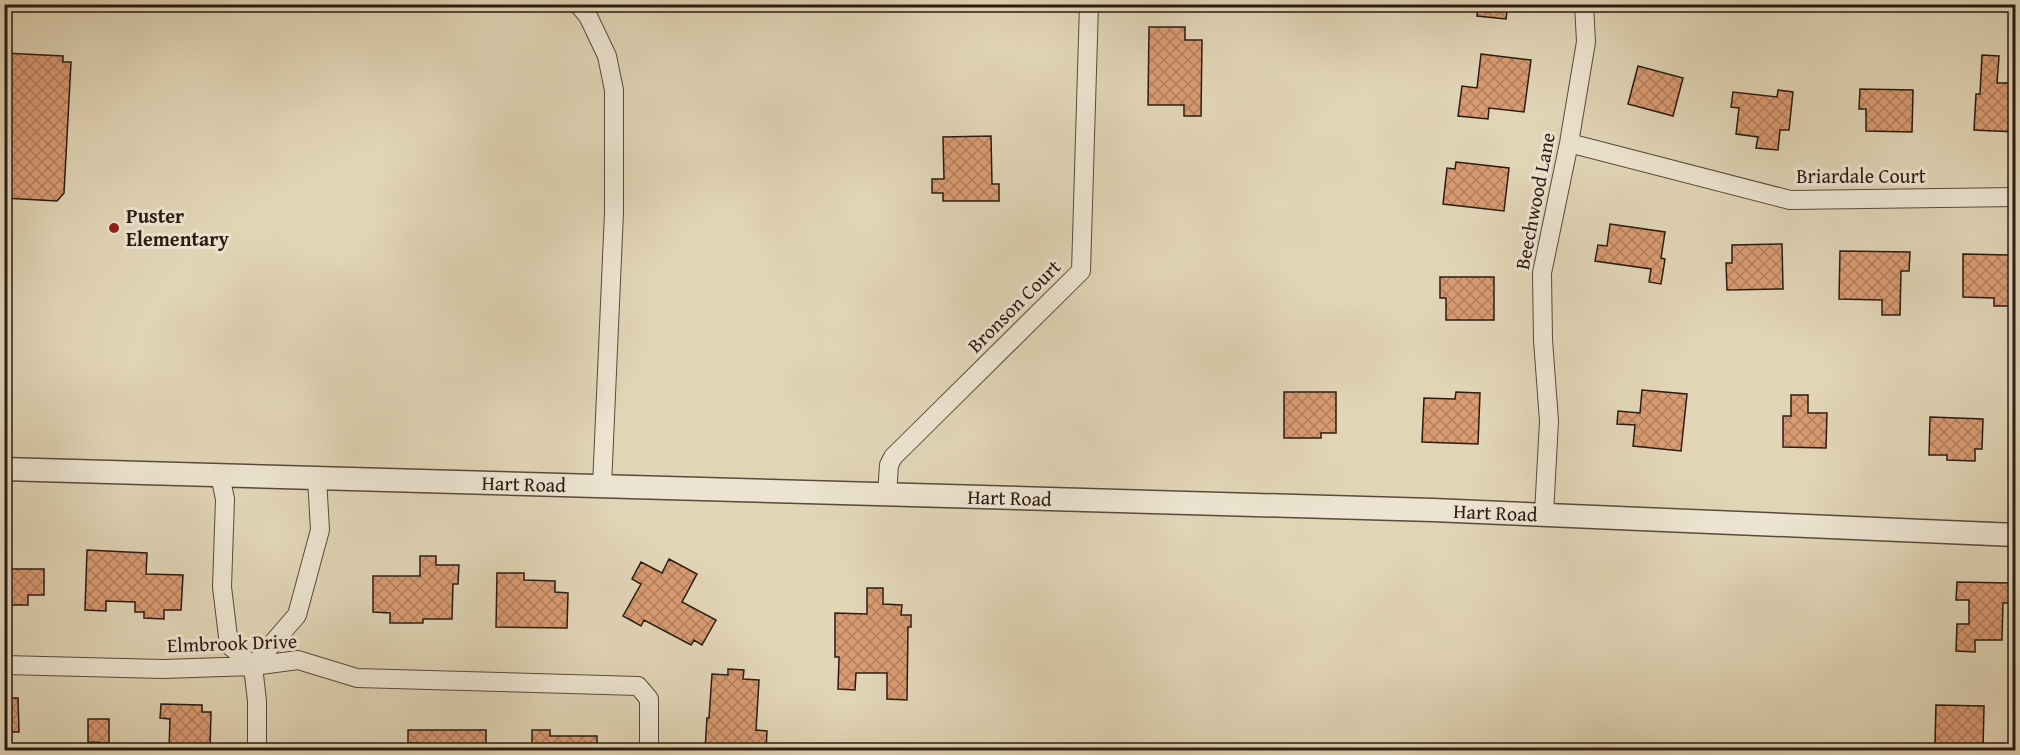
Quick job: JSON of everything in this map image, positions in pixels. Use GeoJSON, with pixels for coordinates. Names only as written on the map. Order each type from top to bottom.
{"type":"FeatureCollection","features":[{"type":"Feature","properties":{"kind":"street"},"geometry":{"type":"LineString","coordinates":[[578,4],[588,16],[607,56],[614,90],[614,212],[602,486]]}},
{"type":"Feature","properties":{"kind":"street","name":"Bronson Court"},"geometry":{"type":"LineString","coordinates":[[887,494],[889,465],[893,457],[1081,272],[1089,4]]}},
{"type":"Feature","properties":{"kind":"street","name":"Beechwood Lane"},"geometry":{"type":"LineString","coordinates":[[1544,514],[1549,421],[1543,340],[1542,273],[1569,143],[1586,42],[1584,4]]}},
{"type":"Feature","properties":{"kind":"street","name":"Briardale Court"},"geometry":{"type":"LineString","coordinates":[[1569,143],[1790,200],[2016,197]]}},
{"type":"Feature","properties":{"kind":"street","name":"Hart Road"},"geometry":{"type":"LineString","coordinates":[[4,469],[1544,514],[2016,534]]}},
{"type":"Feature","properties":{"kind":"street"},"geometry":{"type":"LineString","coordinates":[[220,475],[225,499],[222,587],[229,645],[253,666],[256,750]]}},
{"type":"Feature","properties":{"kind":"street"},"geometry":{"type":"LineString","coordinates":[[253,666],[297,615],[320,530],[317,478]]}},
{"type":"Feature","properties":{"kind":"street","name":"Elmbrook Drive"},"geometry":{"type":"LineString","coordinates":[[4,665],[162,669],[253,666],[298,660],[357,678],[638,686],[650,699],[650,750]]}},
{"type":"Feature","properties":{"kind":"building"},"geometry":{"type":"Polygon","coordinates":[[[1478,4],[1508,4],[1506,19],[1477,16],[1478,4]]]}},
{"type":"Feature","properties":{"kind":"building"},"geometry":{"type":"Polygon","coordinates":[[[1149,27],[1185,27],[1185,40],[1202,40],[1201,116],[1184,116],[1184,105],[1148,105],[1149,27]]]}},
{"type":"Feature","properties":{"kind":"building"},"geometry":{"type":"Polygon","coordinates":[[[4,53],[63,56],[63,62],[71,62],[64,193],[57,201],[4,198],[4,53]]]}},
{"type":"Feature","properties":{"kind":"building"},"geometry":{"type":"Polygon","coordinates":[[[1481,54],[1531,60],[1524,112],[1489,108],[1488,119],[1458,116],[1462,86],[1477,88],[1481,54]]]}},
{"type":"Feature","properties":{"kind":"building"},"geometry":{"type":"Polygon","coordinates":[[[1982,55],[1999,56],[1997,83],[2011,83],[2010,94],[2016,95],[2016,132],[1974,130],[1976,94],[1980,94],[1982,55]]]}},
{"type":"Feature","properties":{"kind":"building"},"geometry":{"type":"Polygon","coordinates":[[[1638,66],[1683,78],[1673,116],[1628,104],[1638,66]]]}},
{"type":"Feature","properties":{"kind":"building"},"geometry":{"type":"Polygon","coordinates":[[[1860,89],[1913,90],[1912,132],[1866,131],[1866,109],[1859,109],[1860,89]]]}},
{"type":"Feature","properties":{"kind":"building"},"geometry":{"type":"Polygon","coordinates":[[[1778,90],[1793,92],[1789,130],[1780,130],[1778,150],[1756,148],[1758,137],[1736,134],[1739,108],[1731,107],[1733,92],[1777,97],[1778,90]]]}},
{"type":"Feature","properties":{"kind":"building"},"geometry":{"type":"Polygon","coordinates":[[[991,136],[992,184],[999,184],[999,201],[943,201],[943,193],[932,193],[932,179],[944,179],[943,137],[991,136]]]}},
{"type":"Feature","properties":{"kind":"building"},"geometry":{"type":"Polygon","coordinates":[[[1456,162],[1509,168],[1504,211],[1443,204],[1447,168],[1455,169],[1456,162]]]}},
{"type":"Feature","properties":{"kind":"building"},"geometry":{"type":"Polygon","coordinates":[[[1610,224],[1665,232],[1661,258],[1665,259],[1661,284],[1649,282],[1651,269],[1595,261],[1598,245],[1607,246],[1610,224]]]}},
{"type":"Feature","properties":{"kind":"building"},"geometry":{"type":"Polygon","coordinates":[[[1782,244],[1783,289],[1727,290],[1726,263],[1732,263],[1732,245],[1782,244]]]}},
{"type":"Feature","properties":{"kind":"building"},"geometry":{"type":"Polygon","coordinates":[[[1840,251],[1910,252],[1909,271],[1901,271],[1900,315],[1882,315],[1882,300],[1839,299],[1840,251]]]}},
{"type":"Feature","properties":{"kind":"building"},"geometry":{"type":"Polygon","coordinates":[[[1963,254],[2010,255],[2010,278],[2016,278],[2016,306],[1994,306],[1994,298],[1963,297],[1963,254]]]}},
{"type":"Feature","properties":{"kind":"building"},"geometry":{"type":"Polygon","coordinates":[[[1440,277],[1494,277],[1494,320],[1446,320],[1446,298],[1440,298],[1440,277]]]}},
{"type":"Feature","properties":{"kind":"building"},"geometry":{"type":"Polygon","coordinates":[[[1642,390],[1687,394],[1681,451],[1633,446],[1635,425],[1617,424],[1618,411],[1640,413],[1642,390]]]}},
{"type":"Feature","properties":{"kind":"building"},"geometry":{"type":"Polygon","coordinates":[[[1284,392],[1336,392],[1336,433],[1321,433],[1321,438],[1284,438],[1284,392]]]}},
{"type":"Feature","properties":{"kind":"building"},"geometry":{"type":"Polygon","coordinates":[[[1456,392],[1480,393],[1478,444],[1422,442],[1424,398],[1455,399],[1456,392]]]}},
{"type":"Feature","properties":{"kind":"building"},"geometry":{"type":"Polygon","coordinates":[[[1791,395],[1808,395],[1808,413],[1827,413],[1826,448],[1783,447],[1783,416],[1791,416],[1791,395]]]}},
{"type":"Feature","properties":{"kind":"building"},"geometry":{"type":"Polygon","coordinates":[[[1930,417],[1983,419],[1982,449],[1975,449],[1975,461],[1947,460],[1947,455],[1929,455],[1930,417]]]}},
{"type":"Feature","properties":{"kind":"building"},"geometry":{"type":"Polygon","coordinates":[[[87,550],[147,553],[146,574],[183,575],[181,610],[164,610],[164,619],[144,618],[144,612],[135,612],[135,602],[106,601],[106,611],[85,610],[87,550]]]}},
{"type":"Feature","properties":{"kind":"building"},"geometry":{"type":"Polygon","coordinates":[[[420,556],[436,556],[436,565],[459,565],[458,584],[453,584],[452,619],[423,619],[423,623],[390,623],[390,613],[373,612],[373,576],[420,576],[420,556]]]}},
{"type":"Feature","properties":{"kind":"building"},"geometry":{"type":"Polygon","coordinates":[[[669,559],[697,574],[682,602],[716,620],[702,645],[694,640],[691,645],[644,620],[641,626],[623,616],[641,584],[632,579],[641,562],[662,573],[669,559]]]}},
{"type":"Feature","properties":{"kind":"building"},"geometry":{"type":"Polygon","coordinates":[[[4,569],[44,569],[44,595],[28,595],[28,605],[4,605],[4,569]]]}},
{"type":"Feature","properties":{"kind":"building"},"geometry":{"type":"Polygon","coordinates":[[[497,573],[524,573],[524,580],[555,581],[555,592],[568,593],[567,628],[496,627],[497,573]]]}},
{"type":"Feature","properties":{"kind":"building"},"geometry":{"type":"Polygon","coordinates":[[[1957,582],[2009,583],[2009,603],[2003,603],[2002,640],[1975,640],[1975,652],[1956,651],[1957,624],[1969,624],[1969,600],[1956,600],[1957,582]]]}},
{"type":"Feature","properties":{"kind":"building"},"geometry":{"type":"Polygon","coordinates":[[[867,588],[883,588],[883,604],[902,605],[901,615],[911,615],[911,627],[908,627],[907,700],[887,699],[887,673],[856,673],[855,690],[838,689],[839,657],[835,657],[835,613],[867,614],[867,588]]]}},
{"type":"Feature","properties":{"kind":"building"},"geometry":{"type":"Polygon","coordinates":[[[728,669],[744,670],[743,679],[759,680],[756,730],[767,731],[766,750],[705,750],[712,674],[728,675],[728,669]]]}},
{"type":"Feature","properties":{"kind":"building"},"geometry":{"type":"Polygon","coordinates":[[[4,698],[18,698],[19,732],[4,732],[4,698]]]}},
{"type":"Feature","properties":{"kind":"building"},"geometry":{"type":"Polygon","coordinates":[[[161,704],[202,705],[202,712],[211,712],[210,749],[169,750],[170,719],[160,718],[161,704]]]}},
{"type":"Feature","properties":{"kind":"building"},"geometry":{"type":"Polygon","coordinates":[[[1936,705],[1984,706],[1983,750],[1944,750],[1944,744],[1935,744],[1936,705]]]}},
{"type":"Feature","properties":{"kind":"building"},"geometry":{"type":"Polygon","coordinates":[[[88,719],[109,719],[109,743],[88,742],[88,719]]]}},
{"type":"Feature","properties":{"kind":"building"},"geometry":{"type":"Polygon","coordinates":[[[408,730],[486,730],[486,749],[418,750],[418,743],[408,743],[408,730]]]}},
{"type":"Feature","properties":{"kind":"building"},"geometry":{"type":"Polygon","coordinates":[[[532,730],[550,730],[550,736],[597,736],[597,750],[532,750],[532,730]]]}},
{"type":"Feature","properties":{"kind":"place","name":"Puster Elementary"},"geometry":{"type":"Point","coordinates":[114,228]}}]}
